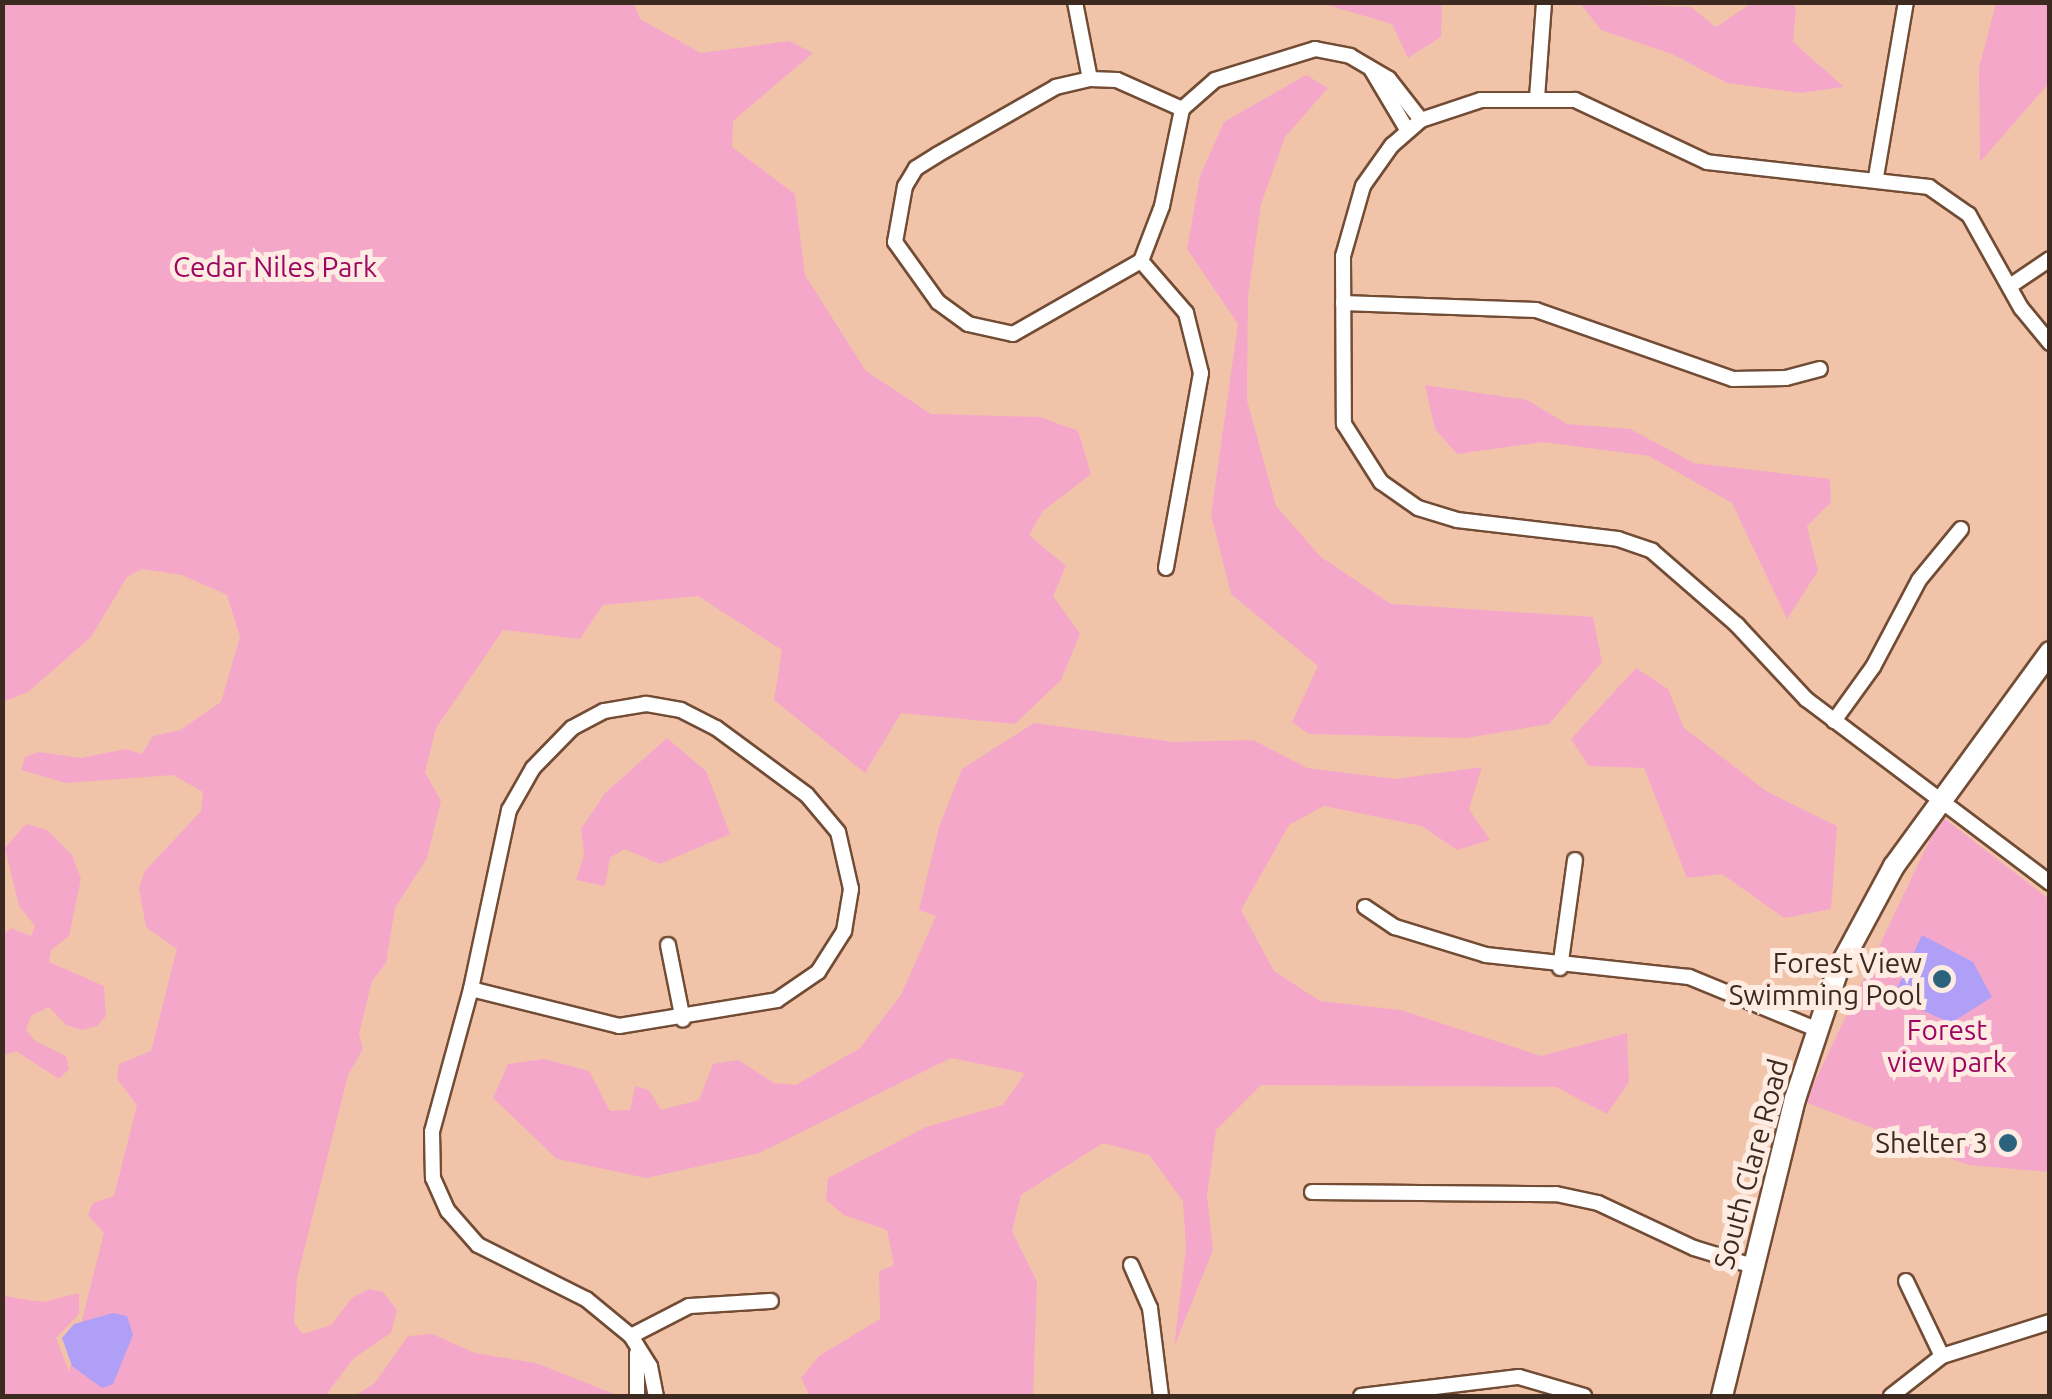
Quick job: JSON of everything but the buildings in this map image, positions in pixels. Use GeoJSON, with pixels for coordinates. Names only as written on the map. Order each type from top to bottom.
{"type":"FeatureCollection","features":[{"type":"Feature","properties":{"kind":"street"},"geometry":{"type":"LineString","coordinates":[[1075,2],[1090,80]]}},
{"type":"Feature","properties":{"kind":"street"},"geometry":{"type":"LineString","coordinates":[[1538,98],[1544,2]]}},
{"type":"Feature","properties":{"kind":"street"},"geometry":{"type":"LineString","coordinates":[[1876,178],[1906,2]]}},
{"type":"Feature","properties":{"kind":"street"},"geometry":{"type":"LineString","coordinates":[[1182,109],[1117,80],[1090,80],[1056,88],[916,168],[897,212],[896,242],[938,302],[991,333],[1042,322],[1141,262],[1162,206],[1182,109],[1214,80],[1285,53],[1315,49],[1350,56],[1389,79],[1421,120]]}},
{"type":"Feature","properties":{"kind":"street"},"geometry":{"type":"LineString","coordinates":[[1371,69],[1408,131]]}},
{"type":"Feature","properties":{"kind":"street"},"geometry":{"type":"LineString","coordinates":[[2050,343],[2010,286],[1987,239],[1949,198],[1909,181],[1708,162],[1596,106],[1538,98],[1481,100],[1421,120],[1374,167],[1354,207],[1343,303],[1344,424],[1357,453],[1381,482],[1418,508],[1456,520],[1618,538],[1652,552],[1834,722],[2050,883]]}},
{"type":"Feature","properties":{"kind":"street"},"geometry":{"type":"LineString","coordinates":[[2010,286],[2050,259]]}},
{"type":"Feature","properties":{"kind":"street"},"geometry":{"type":"LineString","coordinates":[[1141,262],[1186,313],[1201,373],[1166,568]]}},
{"type":"Feature","properties":{"kind":"street"},"geometry":{"type":"LineString","coordinates":[[1343,303],[1536,310],[1733,379],[1786,378],[1820,369]]}},
{"type":"Feature","properties":{"kind":"street"},"geometry":{"type":"LineString","coordinates":[[1834,722],[1874,667],[1918,580],[1961,529]]}},
{"type":"Feature","properties":{"kind":"street","name":"South Clare Road"},"geometry":{"type":"LineString","coordinates":[[1722,1396],[1816,1029],[1862,920],[1941,802],[2050,652]]}},
{"type":"Feature","properties":{"kind":"street"},"geometry":{"type":"LineString","coordinates":[[471,990],[619,1026],[752,1008],[799,989],[833,953],[851,890],[838,832],[807,794],[700,717],[664,706],[625,706],[587,719],[524,780],[504,826],[471,990],[432,1132],[440,1196],[478,1245],[586,1299],[631,1336],[637,1353],[637,1396]]}},
{"type":"Feature","properties":{"kind":"street"},"geometry":{"type":"LineString","coordinates":[[1560,968],[1575,860]]}},
{"type":"Feature","properties":{"kind":"street"},"geometry":{"type":"LineString","coordinates":[[1365,908],[1422,937],[1560,968],[1690,977],[1816,1029]]}},
{"type":"Feature","properties":{"kind":"street"},"geometry":{"type":"LineString","coordinates":[[668,945],[683,1020]]}},
{"type":"Feature","properties":{"kind":"street"},"geometry":{"type":"LineString","coordinates":[[1312,1192],[1556,1194],[1598,1203],[1694,1248],[1753,1266]]}},
{"type":"Feature","properties":{"kind":"street"},"geometry":{"type":"LineString","coordinates":[[1131,1265],[1150,1308],[1161,1396]]}},
{"type":"Feature","properties":{"kind":"street"},"geometry":{"type":"LineString","coordinates":[[1906,1281],[1942,1356]]}},
{"type":"Feature","properties":{"kind":"street"},"geometry":{"type":"LineString","coordinates":[[631,1336],[689,1306],[770,1301]]}},
{"type":"Feature","properties":{"kind":"street"},"geometry":{"type":"LineString","coordinates":[[1891,1396],[1942,1356],[2050,1322]]}},
{"type":"Feature","properties":{"kind":"street"},"geometry":{"type":"LineString","coordinates":[[637,1353],[650,1366],[656,1396]]}},
{"type":"Feature","properties":{"kind":"street"},"geometry":{"type":"LineString","coordinates":[[1361,1396],[1439,1392],[1519,1376],[1584,1396]]}},
{"type":"Feature","properties":{"kind":"green space","name":"Cedar Niles Park"},"geometry":{"type":"Polygon","coordinates":[[[3,3],[634,3],[640,19],[701,53],[789,41],[813,53],[733,121],[732,147],[795,194],[805,275],[866,371],[931,414],[1040,417],[1078,431],[1091,474],[1043,511],[1029,535],[1066,566],[1053,596],[1080,634],[1061,680],[1015,724],[901,713],[865,773],[774,700],[782,650],[698,596],[603,605],[580,639],[503,630],[436,728],[425,772],[441,801],[427,858],[395,908],[386,963],[372,981],[359,1034],[363,1049],[348,1075],[297,1278],[294,1323],[303,1334],[331,1325],[352,1298],[369,1289],[383,1292],[397,1310],[391,1333],[354,1358],[325,1396],[3,1396],[3,1296],[43,1302],[79,1293],[79,1314],[56,1338],[69,1372],[104,1233],[88,1215],[93,1203],[114,1196],[137,1105],[117,1079],[119,1064],[151,1051],[177,949],[146,927],[139,888],[145,871],[201,811],[203,792],[173,775],[66,783],[21,770],[25,757],[39,752],[81,758],[126,749],[142,754],[153,736],[180,730],[221,702],[240,637],[227,595],[182,575],[142,569],[127,577],[91,637],[28,692],[3,702],[3,3]]]}},
{"type":"Feature","properties":{"kind":"green space"},"geometry":{"type":"Polygon","coordinates":[[[1320,3],[1442,3],[1441,37],[1408,58],[1392,24],[1320,3]]]}},
{"type":"Feature","properties":{"kind":"green space"},"geometry":{"type":"Polygon","coordinates":[[[1580,3],[1691,7],[1716,27],[1752,3],[1791,3],[1796,8],[1793,42],[1844,87],[1800,93],[1727,83],[1672,54],[1601,30],[1580,3]]]}},
{"type":"Feature","properties":{"kind":"green space"},"geometry":{"type":"Polygon","coordinates":[[[1996,3],[2049,3],[2049,83],[1980,162],[1979,68],[1996,3]]]}},
{"type":"Feature","properties":{"kind":"green space"},"geometry":{"type":"Polygon","coordinates":[[[1306,75],[1328,88],[1285,137],[1261,204],[1248,297],[1247,400],[1276,506],[1321,557],[1391,604],[1593,617],[1602,662],[1549,724],[1466,738],[1309,734],[1292,722],[1318,666],[1231,594],[1211,515],[1238,324],[1187,249],[1200,176],[1224,122],[1306,75]]]}},
{"type":"Feature","properties":{"kind":"green space"},"geometry":{"type":"Polygon","coordinates":[[[1425,385],[1527,400],[1567,424],[1630,429],[1694,463],[1830,479],[1831,502],[1807,526],[1818,571],[1787,619],[1732,503],[1649,456],[1543,442],[1457,454],[1435,429],[1425,385]]]}},
{"type":"Feature","properties":{"kind":"green space"},"geometry":{"type":"Polygon","coordinates":[[[1636,668],[1668,689],[1684,728],[1766,791],[1837,826],[1831,909],[1784,918],[1722,874],[1687,878],[1644,768],[1589,766],[1571,739],[1636,668]]]}},
{"type":"Feature","properties":{"kind":"green space"},"geometry":{"type":"Polygon","coordinates":[[[1034,723],[1174,742],[1253,740],[1307,768],[1396,779],[1482,767],[1469,809],[1490,840],[1457,850],[1422,826],[1324,806],[1289,825],[1241,910],[1274,971],[1320,1001],[1401,1010],[1541,1056],[1627,1033],[1629,1082],[1607,1114],[1556,1087],[1261,1085],[1216,1130],[1207,1196],[1213,1250],[1174,1347],[1186,1248],[1183,1201],[1149,1155],[1103,1143],[1021,1195],[1012,1231],[1037,1282],[1033,1396],[810,1396],[801,1378],[819,1356],[880,1319],[879,1271],[894,1265],[887,1230],[844,1215],[826,1200],[828,1178],[926,1127],[1003,1105],[1025,1073],[951,1058],[759,1153],[646,1178],[557,1159],[493,1098],[508,1064],[544,1059],[589,1071],[610,1111],[630,1110],[635,1086],[649,1090],[661,1110],[699,1100],[713,1064],[738,1060],[774,1083],[796,1085],[860,1048],[901,995],[936,916],[919,910],[939,827],[962,769],[1034,723]]]}},
{"type":"Feature","properties":{"kind":"green space"},"geometry":{"type":"Polygon","coordinates":[[[667,738],[706,771],[730,834],[660,864],[624,849],[610,858],[605,886],[576,880],[584,855],[581,829],[605,793],[667,738]]]}},
{"type":"Feature","properties":{"kind":"green space","name":"Forest view park"},"geometry":{"type":"Polygon","coordinates":[[[1941,816],[2049,899],[2049,1172],[1968,1165],[1805,1102],[1941,816]]]}},
{"type":"Feature","properties":{"kind":"green space"},"geometry":{"type":"Polygon","coordinates":[[[26,824],[47,830],[72,855],[81,879],[69,936],[51,950],[49,962],[104,986],[106,1016],[97,1026],[82,1030],[66,1025],[49,1007],[31,1016],[26,1030],[35,1041],[66,1056],[69,1069],[59,1079],[16,1051],[3,1056],[3,934],[11,928],[31,936],[35,926],[19,906],[5,848],[26,824]]]}},
{"type":"Feature","properties":{"kind":"green space"},"geometry":{"type":"Polygon","coordinates":[[[432,1334],[475,1353],[536,1363],[619,1396],[354,1396],[375,1383],[408,1336],[432,1334]]]}},
{"type":"Feature","properties":{"kind":"shaded area","name":"Forest View Swimming Pool"},"geometry":{"type":"Polygon","coordinates":[[[1922,935],[1973,962],[1992,997],[1951,1023],[1893,997],[1922,935]]]}},
{"type":"Feature","properties":{"kind":"shaded area"},"geometry":{"type":"Polygon","coordinates":[[[113,1313],[127,1316],[133,1335],[113,1384],[102,1388],[72,1366],[62,1338],[74,1324],[113,1313]]]}},
{"type":"Feature","properties":{"kind":"place","name":"Forest View Swimming Pool"},"geometry":{"type":"Point","coordinates":[1942,979]}},
{"type":"Feature","properties":{"kind":"place","name":"Shelter 3"},"geometry":{"type":"Point","coordinates":[2008,1143]}}]}
